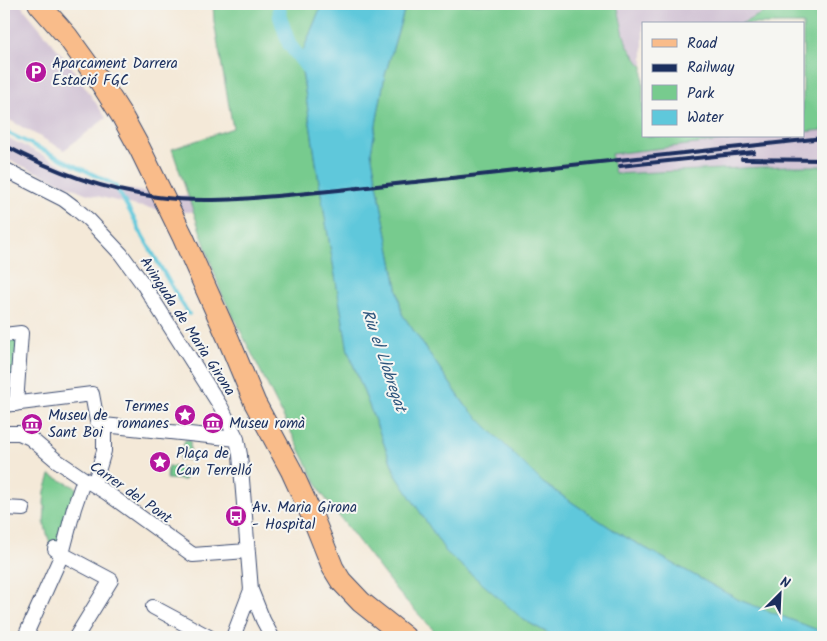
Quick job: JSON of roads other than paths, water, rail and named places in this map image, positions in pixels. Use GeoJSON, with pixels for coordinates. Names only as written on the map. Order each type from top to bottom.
{"type":"FeatureCollection","features":[{"type":"Feature","properties":{"kind":"main road"},"geometry":{"type":"LineString","coordinates":[[39,4],[67,36],[96,76],[122,116],[140,149],[183,237],[255,403],[313,518],[333,568],[341,581],[361,602],[405,637]]}},
{"type":"Feature","properties":{"kind":"street","name":"Avinguda de Maria Girona"},"geometry":{"type":"LineString","coordinates":[[4,169],[63,199],[89,220],[121,254],[144,284],[207,383],[237,439],[240,455],[251,590]]}},
{"type":"Feature","properties":{"kind":"street"},"geometry":{"type":"LineString","coordinates":[[4,335],[21,333],[10,404],[92,394],[97,420],[104,426],[237,439]]}},
{"type":"Feature","properties":{"kind":"street"},"geometry":{"type":"LineString","coordinates":[[28,637],[28,632],[74,508],[104,451],[104,426]]}},
{"type":"Feature","properties":{"kind":"street","name":"Carrer del Pont"},"geometry":{"type":"LineString","coordinates":[[4,433],[19,433],[30,438],[56,460],[107,493],[193,556],[247,551]]}},
{"type":"Feature","properties":{"kind":"street"},"geometry":{"type":"LineString","coordinates":[[4,508],[23,509]]}},
{"type":"Feature","properties":{"kind":"street"},"geometry":{"type":"LineString","coordinates":[[59,552],[111,580],[76,637]]}},
{"type":"Feature","properties":{"kind":"street"},"geometry":{"type":"LineString","coordinates":[[233,637],[251,590]]}},
{"type":"Feature","properties":{"kind":"street"},"geometry":{"type":"LineString","coordinates":[[251,590],[272,637]]}},
{"type":"Feature","properties":{"kind":"street"},"geometry":{"type":"LineString","coordinates":[[153,607],[209,637]]}},
{"type":"Feature","properties":{"kind":"water","name":"Riu el Llobregat"},"geometry":{"type":"Polygon","coordinates":[[[322,4],[406,4],[385,75],[371,152],[402,314],[465,405],[543,483],[618,533],[739,600],[823,632],[823,637],[555,637],[524,620],[446,552],[396,475],[348,351],[300,58],[322,4]]]}},
{"type":"Feature","properties":{"kind":"waterway"},"geometry":{"type":"LineString","coordinates":[[279,4],[280,17],[289,44],[312,74]]}},
{"type":"Feature","properties":{"kind":"waterway"},"geometry":{"type":"LineString","coordinates":[[4,131],[115,185],[189,314]]}},
{"type":"Feature","properties":{"kind":"railway"},"geometry":{"type":"LineString","coordinates":[[4,145],[59,171],[117,190],[173,199],[222,200],[338,190],[823,138]]}},
{"type":"Feature","properties":{"kind":"railway"},"geometry":{"type":"LineString","coordinates":[[620,166],[754,152]]}},
{"type":"Feature","properties":{"kind":"railway"},"geometry":{"type":"LineString","coordinates":[[742,159],[823,160]]}},
{"type":"Feature","properties":{"kind":"place","name":"Aparcament Darrera Estació FGC"},"geometry":{"type":"Point","coordinates":[36,72]}},
{"type":"Feature","properties":{"kind":"place","name":"Termes romanes"},"geometry":{"type":"Point","coordinates":[185,415]}},
{"type":"Feature","properties":{"kind":"place","name":"Museu romà"},"geometry":{"type":"Point","coordinates":[213,423]}},
{"type":"Feature","properties":{"kind":"place","name":"Museu de Sant Boi"},"geometry":{"type":"Point","coordinates":[32,424]}},
{"type":"Feature","properties":{"kind":"place","name":"Plaça de Can Terrelló"},"geometry":{"type":"Point","coordinates":[160,462]}},
{"type":"Feature","properties":{"kind":"place","name":"Av. Maria Girona - Hospital"},"geometry":{"type":"Point","coordinates":[236,516]}}]}
